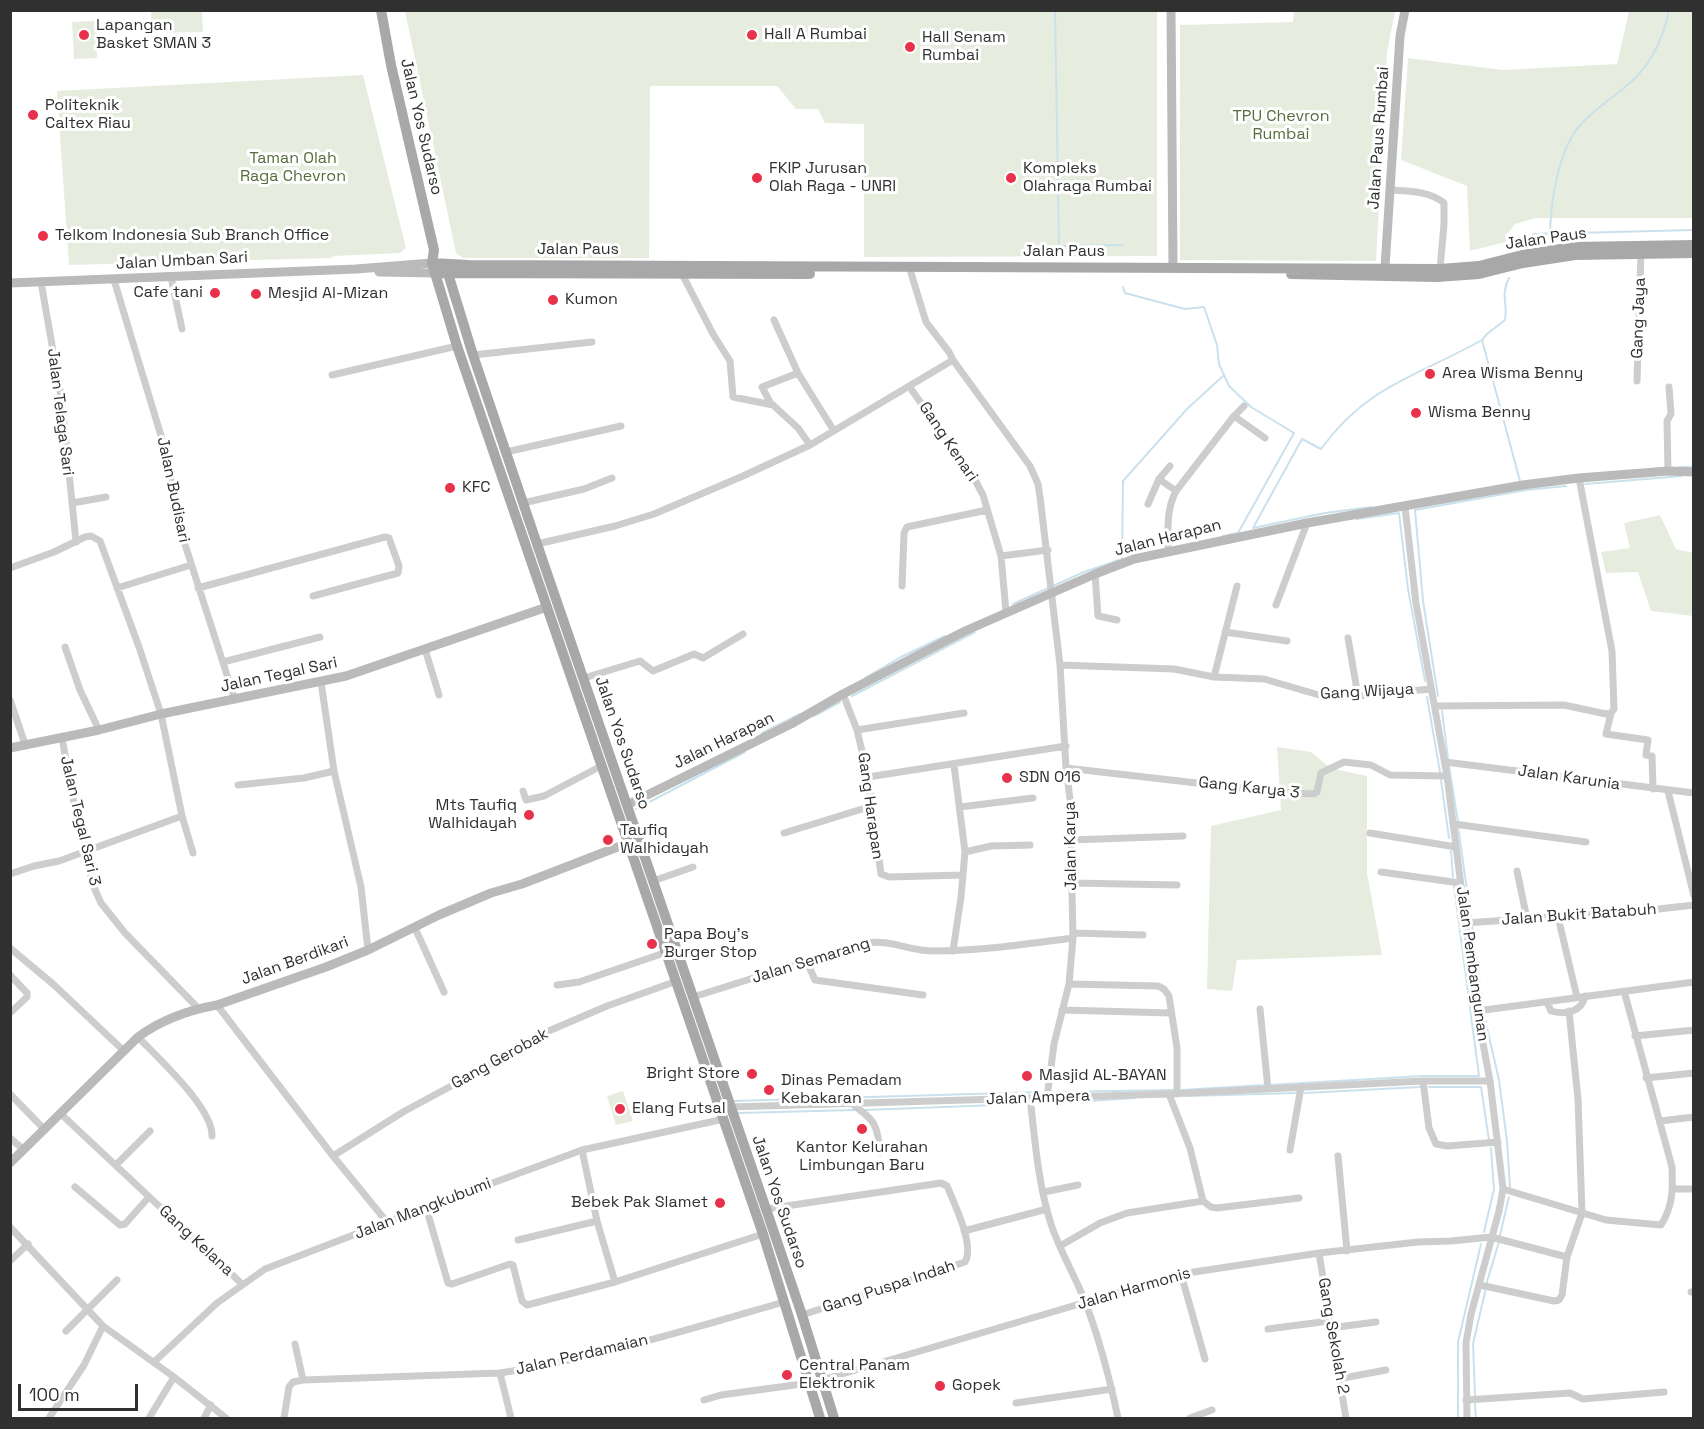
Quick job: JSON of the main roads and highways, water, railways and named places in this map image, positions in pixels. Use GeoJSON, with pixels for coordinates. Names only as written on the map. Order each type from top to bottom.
{"type":"FeatureCollection","features":[{"type":"Feature","properties":{"kind":"main road","name":"Jalan Yos Sudarso"},"geometry":{"type":"LineString","coordinates":[[381,10],[391,65],[434,250],[434,268],[457,346],[513,490],[547,607],[628,843],[693,997],[802,1315],[834,1419]]}},
{"type":"Feature","properties":{"kind":"main road","name":"Jalan Paus"},"geometry":{"type":"LineString","coordinates":[[434,268],[682,274],[1385,267],[1440,269],[1479,266],[1522,255],[1573,247],[1694,245]]}},
{"type":"Feature","properties":{"kind":"main road","name":"Jalan Yos Sudarso"},"geometry":{"type":"LineString","coordinates":[[434,250],[447,268],[473,355],[506,452],[513,490],[523,503],[653,882],[667,952],[763,1234],[820,1419]]}},
{"type":"Feature","properties":{"kind":"main road","name":"Jalan Paus"},"geometry":{"type":"LineString","coordinates":[[447,268],[468,265],[1173,270],[1437,277],[1479,274],[1523,263],[1575,255],[1694,253]]}},
{"type":"Feature","properties":{"kind":"main road"},"geometry":{"type":"LineString","coordinates":[[792,1330],[805,1327]]}},
{"type":"Feature","properties":{"kind":"waterway"},"geometry":{"type":"LineString","coordinates":[[1055,10],[1059,246],[1123,245]]}},
{"type":"Feature","properties":{"kind":"waterway"},"geometry":{"type":"LineString","coordinates":[[1550,233],[1557,176],[1573,135],[1586,119],[1633,80],[1647,63],[1663,33],[1669,10]]}},
{"type":"Feature","properties":{"kind":"waterway"},"geometry":{"type":"LineString","coordinates":[[1533,234],[1694,230]]}},
{"type":"Feature","properties":{"kind":"waterway"},"geometry":{"type":"LineString","coordinates":[[1254,526],[1302,439],[1321,449],[1338,427],[1375,396],[1415,373],[1482,340],[1505,320],[1505,290],[1509,278]]}},
{"type":"Feature","properties":{"kind":"waterway"},"geometry":{"type":"LineString","coordinates":[[1123,287],[1125,293],[1185,309],[1204,307],[1217,345],[1219,364],[1229,386],[1251,407],[1294,433],[1238,533],[1223,536]]}},
{"type":"Feature","properties":{"kind":"waterway"},"geometry":{"type":"LineString","coordinates":[[1482,340],[1520,481]]}},
{"type":"Feature","properties":{"kind":"waterway"},"geometry":{"type":"LineString","coordinates":[[1122,559],[1123,481],[1187,409],[1223,376]]}},
{"type":"Feature","properties":{"kind":"waterway"},"geometry":{"type":"LineString","coordinates":[[1679,467],[1694,467]]}},
{"type":"Feature","properties":{"kind":"waterway"},"geometry":{"type":"LineString","coordinates":[[1585,484],[1682,476]]}},
{"type":"Feature","properties":{"kind":"waterway"},"geometry":{"type":"LineString","coordinates":[[1438,696],[1423,601],[1415,510],[1526,490],[1566,486]]}},
{"type":"Feature","properties":{"kind":"waterway"},"geometry":{"type":"LineString","coordinates":[[1253,528],[1325,513],[1371,507]]}},
{"type":"Feature","properties":{"kind":"waterway"},"geometry":{"type":"LineString","coordinates":[[1357,519],[1399,513],[1408,589],[1425,681]]}},
{"type":"Feature","properties":{"kind":"waterway"},"geometry":{"type":"LineString","coordinates":[[1013,604],[1084,572],[1119,560]]}},
{"type":"Feature","properties":{"kind":"waterway"},"geometry":{"type":"LineString","coordinates":[[852,696],[975,632]]}},
{"type":"Feature","properties":{"kind":"waterway"},"geometry":{"type":"LineString","coordinates":[[865,678],[901,657],[945,636]]}},
{"type":"Feature","properties":{"kind":"waterway"},"geometry":{"type":"LineString","coordinates":[[1427,697],[1440,772]]}},
{"type":"Feature","properties":{"kind":"waterway"},"geometry":{"type":"LineString","coordinates":[[814,716],[840,702]]}},
{"type":"Feature","properties":{"kind":"waterway"},"geometry":{"type":"LineString","coordinates":[[1442,710],[1448,759]]}},
{"type":"Feature","properties":{"kind":"waterway"},"geometry":{"type":"LineString","coordinates":[[762,733],[800,714]]}},
{"type":"Feature","properties":{"kind":"waterway"},"geometry":{"type":"LineString","coordinates":[[636,809],[745,752]]}},
{"type":"Feature","properties":{"kind":"waterway"},"geometry":{"type":"LineString","coordinates":[[1449,766],[1458,822]]}},
{"type":"Feature","properties":{"kind":"waterway"},"geometry":{"type":"LineString","coordinates":[[1441,780],[1449,838]]}},
{"type":"Feature","properties":{"kind":"waterway"},"geometry":{"type":"LineString","coordinates":[[1458,827],[1471,918]]}},
{"type":"Feature","properties":{"kind":"waterway"},"geometry":{"type":"LineString","coordinates":[[1451,851],[1453,877]]}},
{"type":"Feature","properties":{"kind":"waterway"},"geometry":{"type":"LineString","coordinates":[[1269,1085],[1423,1076],[1479,1076],[1454,885]]}},
{"type":"Feature","properties":{"kind":"waterway"},"geometry":{"type":"LineString","coordinates":[[1472,926],[1483,1008]]}},
{"type":"Feature","properties":{"kind":"waterway"},"geometry":{"type":"LineString","coordinates":[[1484,1015],[1499,1080],[1510,1187]]}},
{"type":"Feature","properties":{"kind":"waterway"},"geometry":{"type":"LineString","coordinates":[[1181,1090],[1265,1085]]}},
{"type":"Feature","properties":{"kind":"waterway"},"geometry":{"type":"LineString","coordinates":[[1305,1093],[1420,1087]]}},
{"type":"Feature","properties":{"kind":"waterway"},"geometry":{"type":"LineString","coordinates":[[1429,1087],[1481,1087],[1489,1140]]}},
{"type":"Feature","properties":{"kind":"waterway"},"geometry":{"type":"LineString","coordinates":[[1055,1092],[1173,1090]]}},
{"type":"Feature","properties":{"kind":"waterway"},"geometry":{"type":"LineString","coordinates":[[734,1101],[1040,1092]]}},
{"type":"Feature","properties":{"kind":"waterway"},"geometry":{"type":"LineString","coordinates":[[1188,1096],[1297,1093]]}},
{"type":"Feature","properties":{"kind":"waterway"},"geometry":{"type":"LineString","coordinates":[[1039,1104],[1135,1098]]}},
{"type":"Feature","properties":{"kind":"waterway"},"geometry":{"type":"LineString","coordinates":[[865,1110],[1023,1104]]}},
{"type":"Feature","properties":{"kind":"waterway"},"geometry":{"type":"LineString","coordinates":[[738,1113],[855,1110]]}},
{"type":"Feature","properties":{"kind":"waterway"},"geometry":{"type":"LineString","coordinates":[[1484,1232],[1494,1189],[1491,1148]]}},
{"type":"Feature","properties":{"kind":"waterway"},"geometry":{"type":"LineString","coordinates":[[1500,1235],[1509,1197]]}},
{"type":"Feature","properties":{"kind":"waterway"},"geometry":{"type":"LineString","coordinates":[[1486,1285],[1499,1242]]}},
{"type":"Feature","properties":{"kind":"waterway"},"geometry":{"type":"LineString","coordinates":[[1458,1418],[1458,1342],[1481,1244]]}},
{"type":"Feature","properties":{"kind":"waterway"},"geometry":{"type":"LineString","coordinates":[[1475,1396],[1473,1344],[1486,1288]]}},
{"type":"Feature","properties":{"kind":"waterway"},"geometry":{"type":"LineString","coordinates":[[1475,1404],[1476,1418]]}},
{"type":"Feature","properties":{"kind":"place","name":"Lapangan Basket SMAN 3"},"geometry":{"type":"Point","coordinates":[84,35]}},
{"type":"Feature","properties":{"kind":"place","name":"Hall A Rumbai"},"geometry":{"type":"Point","coordinates":[752,35]}},
{"type":"Feature","properties":{"kind":"place","name":"Hall Senam Rumbai"},"geometry":{"type":"Point","coordinates":[910,47]}},
{"type":"Feature","properties":{"kind":"place","name":"Politeknik Caltex Riau"},"geometry":{"type":"Point","coordinates":[33,115]}},
{"type":"Feature","properties":{"kind":"place","name":"FKIP Jurusan Olah Raga - UNRI"},"geometry":{"type":"Point","coordinates":[757,178]}},
{"type":"Feature","properties":{"kind":"place","name":"Kompleks Olahraga Rumbai"},"geometry":{"type":"Point","coordinates":[1011,178]}},
{"type":"Feature","properties":{"kind":"place","name":"Telkom Indonesia Sub Branch Office"},"geometry":{"type":"Point","coordinates":[43,236]}},
{"type":"Feature","properties":{"kind":"place","name":"Cafe tani"},"geometry":{"type":"Point","coordinates":[215,293]}},
{"type":"Feature","properties":{"kind":"place","name":"Mesjid Al-Mizan"},"geometry":{"type":"Point","coordinates":[256,294]}},
{"type":"Feature","properties":{"kind":"place","name":"Kumon"},"geometry":{"type":"Point","coordinates":[553,300]}},
{"type":"Feature","properties":{"kind":"place","name":"Area Wisma Benny"},"geometry":{"type":"Point","coordinates":[1430,374]}},
{"type":"Feature","properties":{"kind":"place","name":"Wisma Benny"},"geometry":{"type":"Point","coordinates":[1416,413]}},
{"type":"Feature","properties":{"kind":"place","name":"KFC"},"geometry":{"type":"Point","coordinates":[450,488]}},
{"type":"Feature","properties":{"kind":"place","name":"SDN 016"},"geometry":{"type":"Point","coordinates":[1007,778]}},
{"type":"Feature","properties":{"kind":"place","name":"Mts Taufiq Walhidayah"},"geometry":{"type":"Point","coordinates":[529,815]}},
{"type":"Feature","properties":{"kind":"place","name":"Taufiq Walhidayah"},"geometry":{"type":"Point","coordinates":[608,840]}},
{"type":"Feature","properties":{"kind":"place","name":"Papa Boy's Burger Stop"},"geometry":{"type":"Point","coordinates":[652,944]}},
{"type":"Feature","properties":{"kind":"place","name":"Bright Store"},"geometry":{"type":"Point","coordinates":[752,1074]}},
{"type":"Feature","properties":{"kind":"place","name":"Masjid AL-BAYAN"},"geometry":{"type":"Point","coordinates":[1027,1076]}},
{"type":"Feature","properties":{"kind":"place","name":"Dinas Pemadam Kebakaran"},"geometry":{"type":"Point","coordinates":[769,1090]}},
{"type":"Feature","properties":{"kind":"place","name":"Elang Futsal"},"geometry":{"type":"Point","coordinates":[620,1109]}},
{"type":"Feature","properties":{"kind":"place","name":"Kantor Kelurahan Limbungan Baru"},"geometry":{"type":"Point","coordinates":[862,1129]}},
{"type":"Feature","properties":{"kind":"place","name":"Bebek Pak Slamet"},"geometry":{"type":"Point","coordinates":[720,1203]}},
{"type":"Feature","properties":{"kind":"place","name":"Central Panam Elektronik"},"geometry":{"type":"Point","coordinates":[787,1375]}},
{"type":"Feature","properties":{"kind":"place","name":"Gopek"},"geometry":{"type":"Point","coordinates":[940,1386]}},
{"type":"Feature","properties":{"kind":"park label","name":"TPU Chevron Rumbai"},"geometry":{"type":"Point","coordinates":[1281,126]}},
{"type":"Feature","properties":{"kind":"park label","name":"Taman Olah Raga Chevron"},"geometry":{"type":"Point","coordinates":[293,168]}}]}
